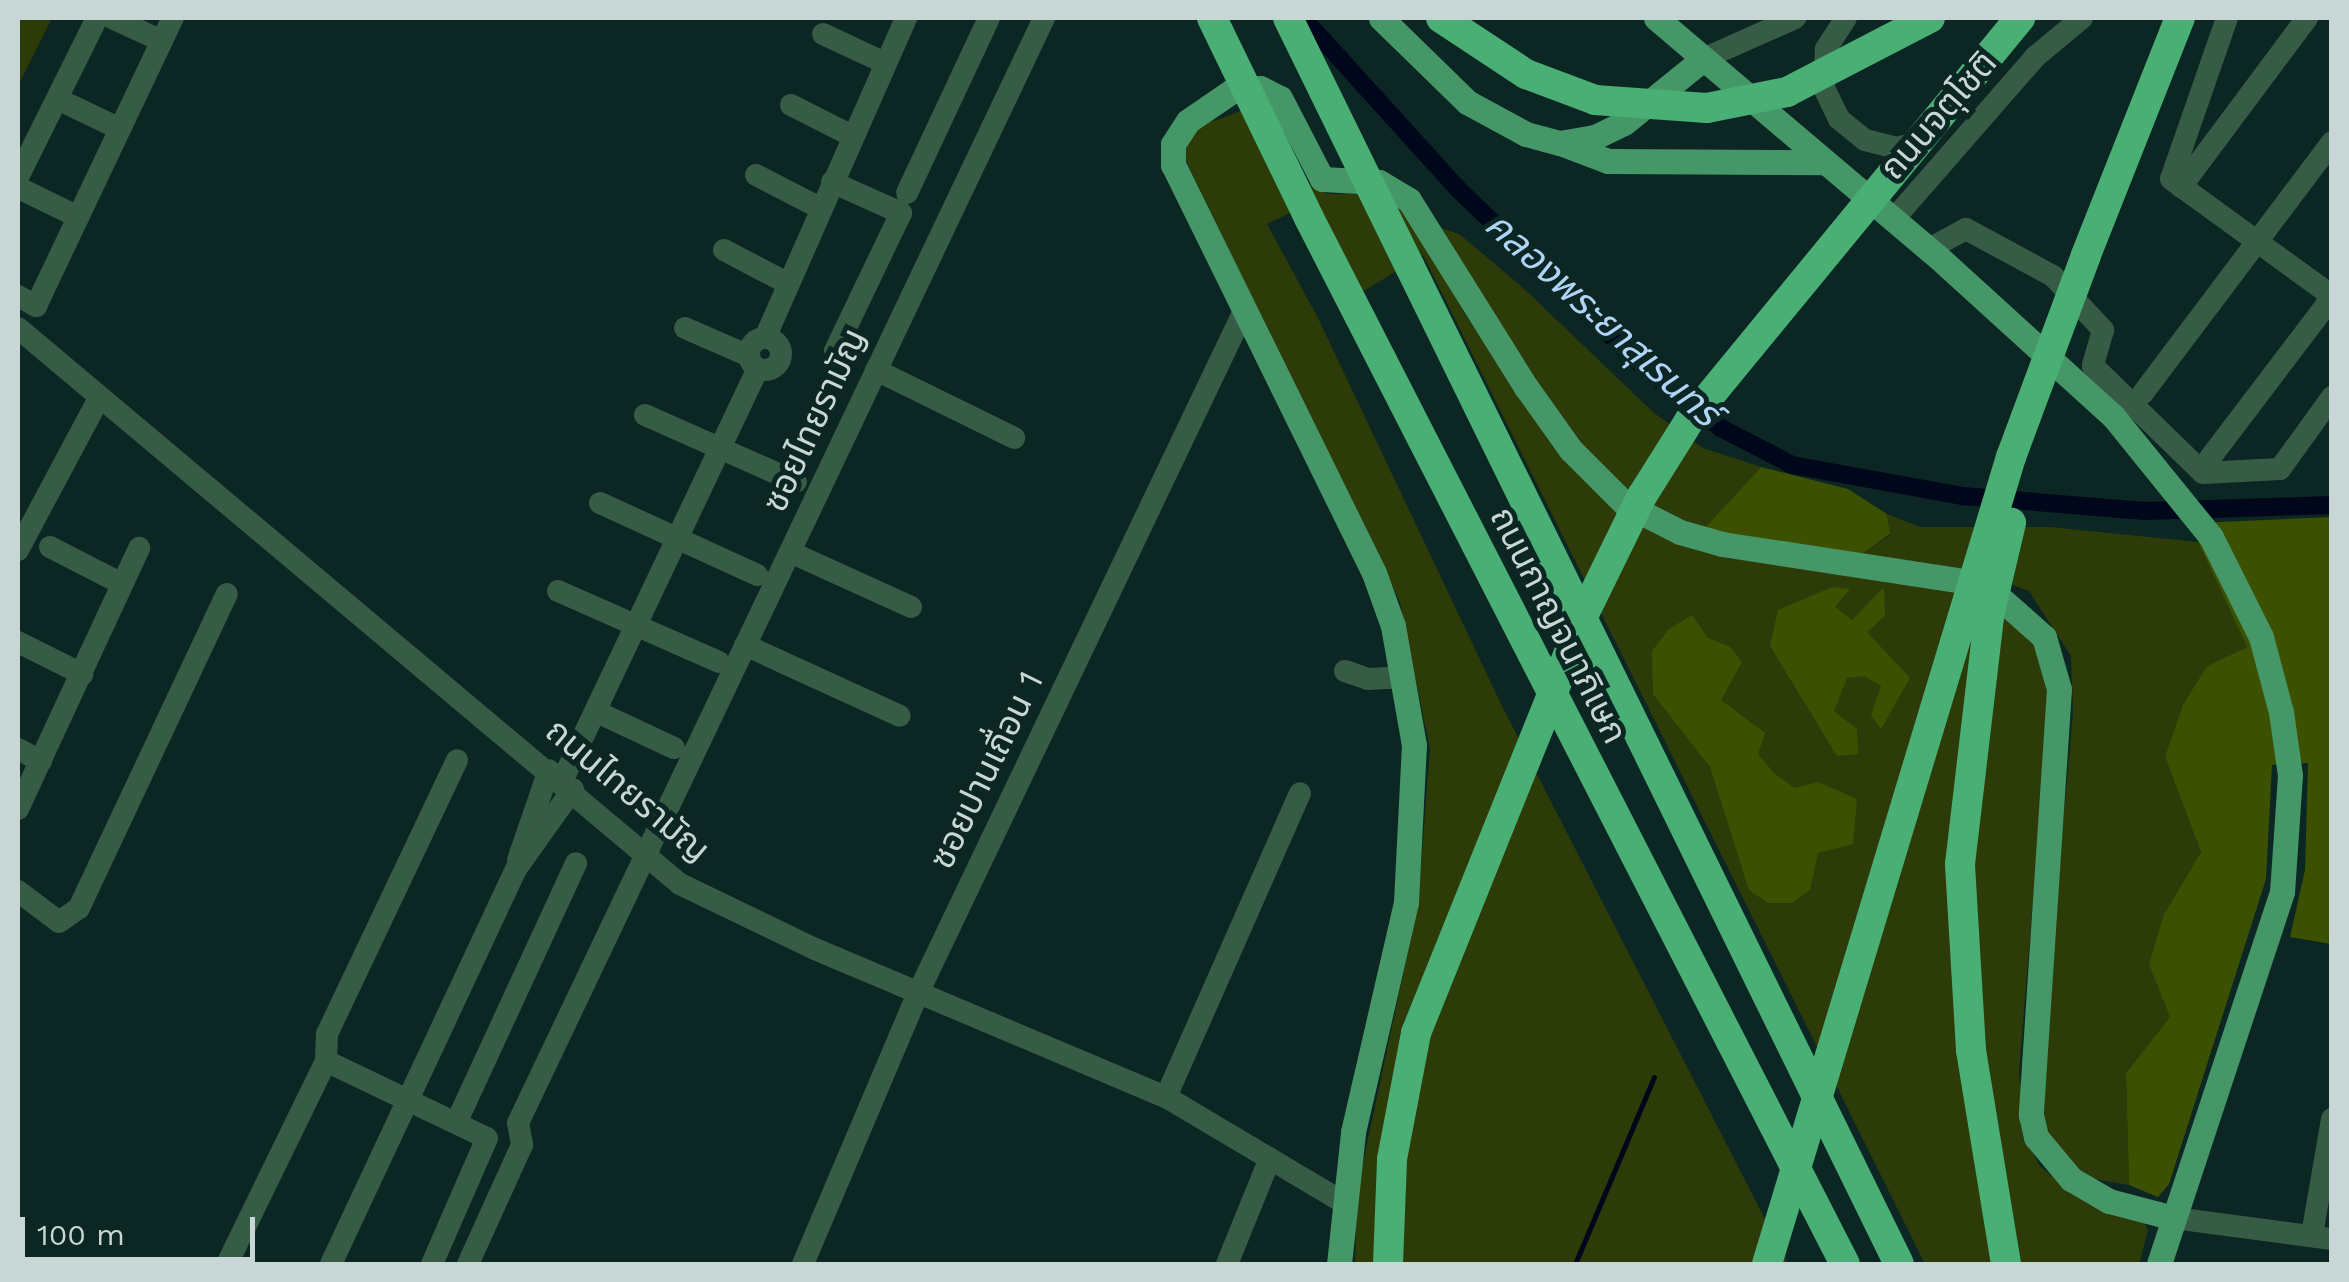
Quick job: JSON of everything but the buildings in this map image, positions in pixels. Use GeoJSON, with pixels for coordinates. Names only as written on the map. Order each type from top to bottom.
{"type":"FeatureCollection","features":[{"type":"Feature","properties":{"kind":"highway","name":"ถนนกาญจนาภิเษก"},"geometry":{"type":"LineString","coordinates":[[1212,18],[1309,218],[1845,1264]]}},
{"type":"Feature","properties":{"kind":"highway","name":"ถนนกาญจนาภิเษก"},"geometry":{"type":"LineString","coordinates":[[1288,18],[1899,1264]]}},
{"type":"Feature","properties":{"kind":"highway"},"geometry":{"type":"LineString","coordinates":[[1440,18],[1526,74],[1595,100],[1707,108],[1788,92],[1930,18]]}},
{"type":"Feature","properties":{"kind":"highway"},"geometry":{"type":"LineString","coordinates":[[1388,1264],[1392,1159],[1416,1033],[1559,676],[1642,496],[1689,421],[2020,18]]}},
{"type":"Feature","properties":{"kind":"highway"},"geometry":{"type":"LineString","coordinates":[[1767,1264],[2011,457],[2180,18]]}},
{"type":"Feature","properties":{"kind":"highway"},"geometry":{"type":"LineString","coordinates":[[2006,1264],[1971,1050],[1960,864],[1988,616],[2086,255]]}},
{"type":"Feature","properties":{"kind":"main road"},"geometry":{"type":"LineString","coordinates":[[1381,18],[1468,102],[1496,121],[1608,161],[1824,162]]}},
{"type":"Feature","properties":{"kind":"main road"},"geometry":{"type":"LineString","coordinates":[[1656,18],[1934,253],[2113,416],[2221,554],[2261,637],[2282,712],[2291,798],[2282,892],[2159,1264]]}},
{"type":"Feature","properties":{"kind":"main road"},"geometry":{"type":"LineString","coordinates":[[1560,143],[1596,137],[1624,123],[1703,59]]}},
{"type":"Feature","properties":{"kind":"main road"},"geometry":{"type":"LineString","coordinates":[[1339,1264],[1343,1202],[1408,885],[1414,745],[1404,676],[1374,574],[1173,165],[1173,144],[1188,121],[1216,100],[1260,88],[1280,98],[1322,180],[1379,182],[1409,200],[1571,450],[1625,504],[1680,532],[1722,544],[1984,584],[2027,616],[2054,659],[2059,689],[2029,1085],[2036,1137],[2071,1180],[2109,1201],[2174,1218]]}},
{"type":"Feature","properties":{"kind":"street"},"geometry":{"type":"LineString","coordinates":[[78,218],[21,184],[98,18]]}},
{"type":"Feature","properties":{"kind":"street"},"geometry":{"type":"LineString","coordinates":[[112,18],[162,41]]}},
{"type":"Feature","properties":{"kind":"street"},"geometry":{"type":"LineString","coordinates":[[18,296],[36,306],[174,18]]}},
{"type":"Feature","properties":{"kind":"street"},"geometry":{"type":"LineString","coordinates":[[331,1264],[556,776],[582,739],[640,627],[720,449],[785,282],[906,18]]}},
{"type":"Feature","properties":{"kind":"street"},"geometry":{"type":"LineString","coordinates":[[908,193],[989,18]]}},
{"type":"Feature","properties":{"kind":"street","name":"ซอยไทยรามัญ"},"geometry":{"type":"LineString","coordinates":[[468,1264],[522,1145],[518,1122],[1044,18]]}},
{"type":"Feature","properties":{"kind":"street"},"geometry":{"type":"LineString","coordinates":[[1703,59],[1794,18]]}},
{"type":"Feature","properties":{"kind":"street"},"geometry":{"type":"LineString","coordinates":[[1846,18],[1826,49],[1824,88],[1839,119],[1865,140],[1896,148],[1971,128]]}},
{"type":"Feature","properties":{"kind":"street","name":"ถนนจตุโชติ"},"geometry":{"type":"LineString","coordinates":[[1893,220],[2035,57],[2082,18]]}},
{"type":"Feature","properties":{"kind":"street"},"geometry":{"type":"LineString","coordinates":[[2210,458],[2332,296],[2170,179],[2226,18]]}},
{"type":"Feature","properties":{"kind":"street"},"geometry":{"type":"LineString","coordinates":[[2181,187],[2308,18]]}},
{"type":"Feature","properties":{"kind":"street"},"geometry":{"type":"LineString","coordinates":[[823,34],[885,63]]}},
{"type":"Feature","properties":{"kind":"street"},"geometry":{"type":"LineString","coordinates":[[791,105],[852,136]]}},
{"type":"Feature","properties":{"kind":"street"},"geometry":{"type":"LineString","coordinates":[[70,106],[120,130]]}},
{"type":"Feature","properties":{"kind":"street"},"geometry":{"type":"LineString","coordinates":[[2143,393],[2332,142]]}},
{"type":"Feature","properties":{"kind":"street"},"geometry":{"type":"LineString","coordinates":[[756,176],[820,208]]}},
{"type":"Feature","properties":{"kind":"street"},"geometry":{"type":"LineString","coordinates":[[832,182],[901,212],[835,352]]}},
{"type":"Feature","properties":{"kind":"street"},"geometry":{"type":"LineString","coordinates":[[1934,253],[1966,229],[2053,276],[2103,330],[2092,366],[2203,473],[2280,469],[2332,397]]}},
{"type":"Feature","properties":{"kind":"street"},"geometry":{"type":"LineString","coordinates":[[724,250],[785,282]]}},
{"type":"Feature","properties":{"kind":"street","name":"ซอยปานเถื่อน 1"},"geometry":{"type":"LineString","coordinates":[[803,1264],[920,989],[1244,311]]}},
{"type":"Feature","properties":{"kind":"street","name":"ถนนไทยรามัญ"},"geometry":{"type":"LineString","coordinates":[[18,328],[680,884],[815,949],[920,989],[1166,1098],[1343,1202]]}},
{"type":"Feature","properties":{"kind":"street"},"geometry":{"type":"LineString","coordinates":[[685,328],[757,354]]}},
{"type":"Feature","properties":{"kind":"street"},"geometry":{"type":"LineString","coordinates":[[876,370],[1014,438]]}},
{"type":"Feature","properties":{"kind":"street"},"geometry":{"type":"LineString","coordinates":[[18,550],[99,398]]}},
{"type":"Feature","properties":{"kind":"street"},"geometry":{"type":"LineString","coordinates":[[645,415],[796,482]]}},
{"type":"Feature","properties":{"kind":"street"},"geometry":{"type":"LineString","coordinates":[[600,503],[757,575]]}},
{"type":"Feature","properties":{"kind":"street"},"geometry":{"type":"LineString","coordinates":[[50,547],[122,584]]}},
{"type":"Feature","properties":{"kind":"street"},"geometry":{"type":"LineString","coordinates":[[18,809],[138,548]]}},
{"type":"Feature","properties":{"kind":"street"},"geometry":{"type":"LineString","coordinates":[[790,552],[911,606]]}},
{"type":"Feature","properties":{"kind":"street"},"geometry":{"type":"LineString","coordinates":[[558,591],[719,662]]}},
{"type":"Feature","properties":{"kind":"street"},"geometry":{"type":"LineString","coordinates":[[18,891],[59,922],[78,908],[227,594]]}},
{"type":"Feature","properties":{"kind":"street"},"geometry":{"type":"LineString","coordinates":[[18,642],[82,674]]}},
{"type":"Feature","properties":{"kind":"street"},"geometry":{"type":"LineString","coordinates":[[746,646],[900,716]]}},
{"type":"Feature","properties":{"kind":"street"},"geometry":{"type":"LineString","coordinates":[[1345,671],[1368,678],[1404,676]]}},
{"type":"Feature","properties":{"kind":"street"},"geometry":{"type":"LineString","coordinates":[[597,712],[674,748]]}},
{"type":"Feature","properties":{"kind":"street"},"geometry":{"type":"LineString","coordinates":[[18,749],[41,761]]}},
{"type":"Feature","properties":{"kind":"street"},"geometry":{"type":"LineString","coordinates":[[226,1264],[326,1061],[327,1034],[457,760]]}},
{"type":"Feature","properties":{"kind":"street"},"geometry":{"type":"LineString","coordinates":[[1166,1098],[1300,793]]}},
{"type":"Feature","properties":{"kind":"street"},"geometry":{"type":"LineString","coordinates":[[458,1121],[576,863]]}},
{"type":"Feature","properties":{"kind":"street"},"geometry":{"type":"LineString","coordinates":[[326,1061],[480,1131],[487,1149],[432,1264]]}},
{"type":"Feature","properties":{"kind":"street"},"geometry":{"type":"LineString","coordinates":[[2321,1237],[2332,1118]]}},
{"type":"Feature","properties":{"kind":"street"},"geometry":{"type":"LineString","coordinates":[[1226,1264],[1270,1158]]}},
{"type":"Feature","properties":{"kind":"street"},"geometry":{"type":"LineString","coordinates":[[2321,1237],[2332,1162]]}},
{"type":"Feature","properties":{"kind":"street"},"geometry":{"type":"LineString","coordinates":[[2174,1218],[2321,1237]]}},
{"type":"Feature","properties":{"kind":"green space"},"geometry":{"type":"Polygon","coordinates":[[[18,18],[52,18],[18,86],[18,18]]]}},
{"type":"Feature","properties":{"kind":"green space"},"geometry":{"type":"Polygon","coordinates":[[[1266,102],[1306,182],[1327,194],[1382,193],[1410,217],[1466,316],[1568,459],[1639,522],[1987,596],[2040,650],[2049,705],[2019,1072],[2026,1139],[2039,1165],[2070,1191],[2143,1220],[2148,1230],[2139,1264],[1925,1264],[1423,255],[1359,294],[1311,203],[1267,224],[1317,316],[1502,706],[1788,1264],[1355,1264],[1357,1191],[1418,904],[1430,749],[1400,602],[1184,157],[1186,143],[1202,125],[1266,102]]]}},
{"type":"Feature","properties":{"kind":"green space"},"geometry":{"type":"Polygon","coordinates":[[[1441,228],[1459,234],[1521,286],[1654,413],[1703,448],[1761,467],[1703,530],[1625,490],[1594,460],[1501,332],[1441,228]]]}},
{"type":"Feature","properties":{"kind":"green space"},"geometry":{"type":"Polygon","coordinates":[[[1761,467],[1848,489],[1887,514],[1890,534],[1862,554],[1703,530],[1761,467]]]}},
{"type":"Feature","properties":{"kind":"green space"},"geometry":{"type":"Polygon","coordinates":[[[1887,514],[1920,527],[2050,527],[2198,542],[2247,647],[2207,666],[2165,757],[2201,852],[2164,914],[2170,1017],[2126,1073],[2129,1185],[2094,1179],[2072,1165],[2049,1143],[2038,1107],[2073,713],[2071,656],[2029,591],[1971,570],[1862,554],[1890,535],[1887,514]]]}},
{"type":"Feature","properties":{"kind":"green space"},"geometry":{"type":"Polygon","coordinates":[[[2331,517],[2331,944],[2290,937],[2305,870],[2308,763],[2272,765],[2266,879],[2169,1184],[2158,1197],[2129,1185],[2126,1073],[2170,1017],[2149,964],[2164,914],[2201,852],[2165,757],[2183,705],[2207,666],[2247,647],[2198,542],[2197,523],[2331,517]]]}},
{"type":"Feature","properties":{"kind":"green space"},"geometry":{"type":"Polygon","coordinates":[[[1832,587],[1850,589],[1835,607],[1852,620],[1884,587],[1885,616],[1867,632],[1910,678],[1881,729],[1871,715],[1881,686],[1864,676],[1847,678],[1834,711],[1857,729],[1858,754],[1837,756],[1770,646],[1778,610],[1832,587]]]}},
{"type":"Feature","properties":{"kind":"green space"},"geometry":{"type":"Polygon","coordinates":[[[1692,615],[1708,638],[1730,647],[1742,662],[1721,700],[1765,733],[1758,754],[1774,773],[1794,788],[1818,782],[1857,799],[1853,844],[1818,853],[1810,890],[1792,903],[1768,903],[1749,890],[1710,767],[1653,694],[1652,651],[1669,629],[1692,615]]]}},
{"type":"Feature","properties":{"kind":"waterway","name":"คลองพระยาสุเรนทร์"},"geometry":{"type":"LineString","coordinates":[[1303,18],[1457,188],[1640,364],[1721,428],[1792,465],[1963,496],[2144,511],[2332,505]]}},
{"type":"Feature","properties":{"kind":"waterway"},"geometry":{"type":"LineString","coordinates":[[1575,1264],[1654,1077]]}}]}
